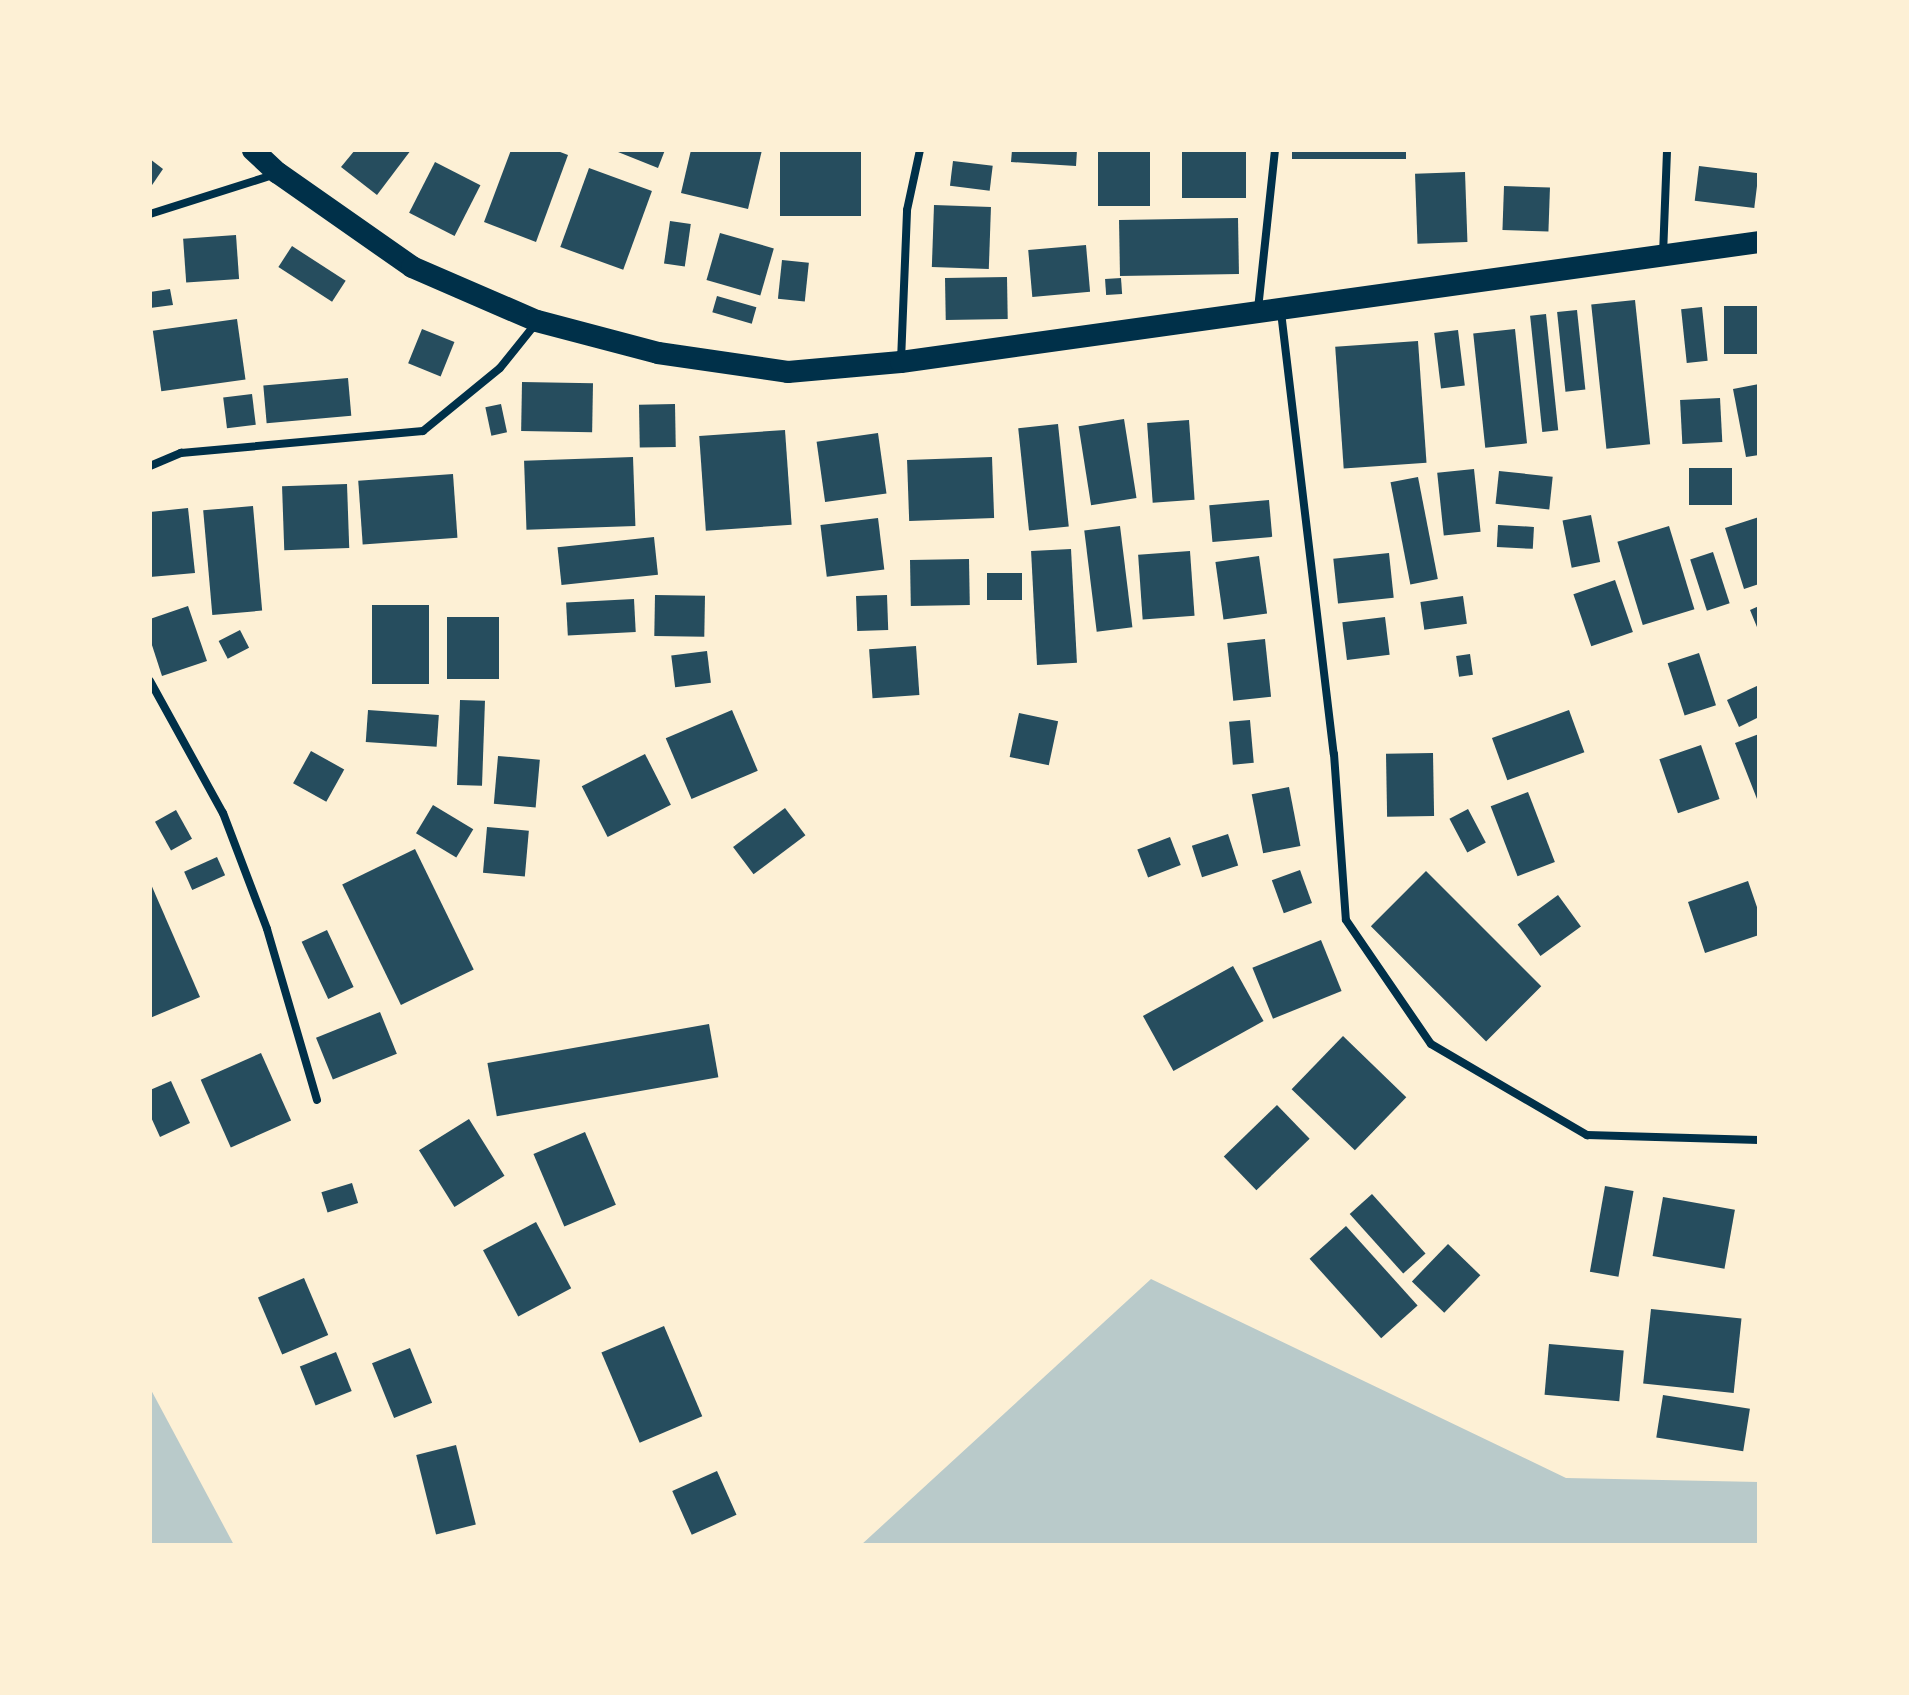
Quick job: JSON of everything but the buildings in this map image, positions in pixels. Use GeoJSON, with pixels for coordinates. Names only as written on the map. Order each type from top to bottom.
{"type":"FeatureCollection","features":[{"type":"Feature","properties":{"kind":"highway"},"geometry":{"type":"LineString","coordinates":[[253,150],[278,173],[412,267],[537,321],[658,353],[788,372],[901,362],[1269,308],[1759,242]]}},
{"type":"Feature","properties":{"kind":"street"},"geometry":{"type":"LineString","coordinates":[[901,362],[907,210],[920,150]]}},
{"type":"Feature","properties":{"kind":"street"},"geometry":{"type":"LineString","coordinates":[[1275,150],[1269,308],[1334,754],[1346,920],[1431,1044],[1587,1135],[1759,1140]]}},
{"type":"Feature","properties":{"kind":"street"},"geometry":{"type":"LineString","coordinates":[[1663,255],[1667,150]]}},
{"type":"Feature","properties":{"kind":"street"},"geometry":{"type":"LineString","coordinates":[[150,214],[278,173]]}},
{"type":"Feature","properties":{"kind":"street"},"geometry":{"type":"LineString","coordinates":[[150,466],[181,453],[423,431],[500,368],[537,321]]}},
{"type":"Feature","properties":{"kind":"street"},"geometry":{"type":"LineString","coordinates":[[150,681],[223,813],[267,929],[317,1100]]}},
{"type":"Feature","properties":{"kind":"shaded area"},"geometry":{"type":"Polygon","coordinates":[[[1151,1279],[1566,1478],[1759,1482],[1759,1545],[861,1545],[1151,1279]]]}},
{"type":"Feature","properties":{"kind":"shaded area"},"geometry":{"type":"Polygon","coordinates":[[[150,1388],[234,1545],[150,1545],[150,1388]]]}}]}
